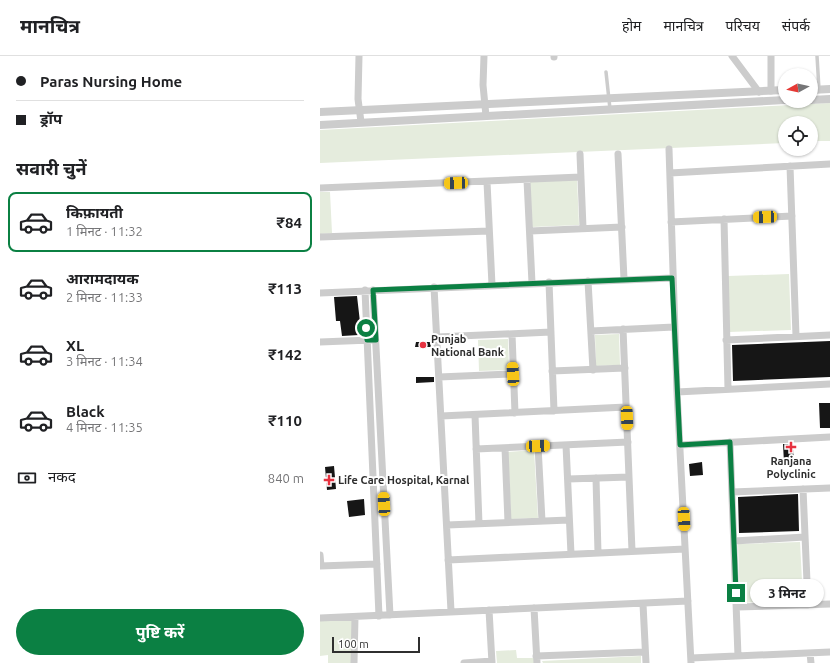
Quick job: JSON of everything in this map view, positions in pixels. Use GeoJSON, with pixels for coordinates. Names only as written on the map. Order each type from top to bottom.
{"type":"FeatureCollection","features":[{"type":"Feature","properties":{"kind":"street"},"geometry":{"type":"LineString","coordinates":[[359,56],[359,110],[361,122]]}},
{"type":"Feature","properties":{"kind":"street"},"geometry":{"type":"LineString","coordinates":[[484,56],[484,103],[486,116]]}},
{"type":"Feature","properties":{"kind":"street"},"geometry":{"type":"LineString","coordinates":[[732,56],[765,91]]}},
{"type":"Feature","properties":{"kind":"street"},"geometry":{"type":"LineString","coordinates":[[764,101],[771,56]]}},
{"type":"Feature","properties":{"kind":"street"},"geometry":{"type":"LineString","coordinates":[[818,90],[830,89]]}},
{"type":"Feature","properties":{"kind":"street"},"geometry":{"type":"LineString","coordinates":[[320,112],[484,103],[778,90]]}},
{"type":"Feature","properties":{"kind":"street"},"geometry":{"type":"LineString","coordinates":[[818,100],[830,99]]}},
{"type":"Feature","properties":{"kind":"street"},"geometry":{"type":"LineString","coordinates":[[320,125],[778,100]]}},
{"type":"Feature","properties":{"kind":"street"},"geometry":{"type":"LineString","coordinates":[[669,149],[674,327],[691,660],[738,656],[830,652]]}},
{"type":"Feature","properties":{"kind":"street"},"geometry":{"type":"LineString","coordinates":[[580,154],[583,228]]}},
{"type":"Feature","properties":{"kind":"street"},"geometry":{"type":"LineString","coordinates":[[618,154],[624,279]]}},
{"type":"Feature","properties":{"kind":"street"},"geometry":{"type":"LineString","coordinates":[[670,173],[830,164]]}},
{"type":"Feature","properties":{"kind":"street"},"geometry":{"type":"LineString","coordinates":[[790,166],[796,336]]}},
{"type":"Feature","properties":{"kind":"street"},"geometry":{"type":"LineString","coordinates":[[320,188],[581,177]]}},
{"type":"Feature","properties":{"kind":"street"},"geometry":{"type":"LineString","coordinates":[[527,180],[532,283]]}},
{"type":"Feature","properties":{"kind":"street"},"geometry":{"type":"LineString","coordinates":[[487,182],[492,285]]}},
{"type":"Feature","properties":{"kind":"street"},"geometry":{"type":"LineString","coordinates":[[671,222],[792,216]]}},
{"type":"Feature","properties":{"kind":"street"},"geometry":{"type":"LineString","coordinates":[[724,219],[728,389]]}},
{"type":"Feature","properties":{"kind":"street"},"geometry":{"type":"LineString","coordinates":[[530,231],[622,227]]}},
{"type":"Feature","properties":{"kind":"street"},"geometry":{"type":"LineString","coordinates":[[320,237],[489,232]]}},
{"type":"Feature","properties":{"kind":"street"},"geometry":{"type":"LineString","coordinates":[[320,292],[588,280],[672,278]]}},
{"type":"Feature","properties":{"kind":"street"},"geometry":{"type":"LineString","coordinates":[[588,280],[592,370]]}},
{"type":"Feature","properties":{"kind":"street"},"geometry":{"type":"LineString","coordinates":[[549,282],[554,411]]}},
{"type":"Feature","properties":{"kind":"street"},"geometry":{"type":"LineString","coordinates":[[434,287],[451,611]]}},
{"type":"Feature","properties":{"kind":"street"},"geometry":{"type":"LineString","coordinates":[[364,290],[377,564],[378,616]]}},
{"type":"Feature","properties":{"kind":"street"},"geometry":{"type":"LineString","coordinates":[[373,290],[390,615]]}},
{"type":"Feature","properties":{"kind":"street"},"geometry":{"type":"LineString","coordinates":[[591,330],[674,327]]}},
{"type":"Feature","properties":{"kind":"street"},"geometry":{"type":"LineString","coordinates":[[623,329],[632,552]]}},
{"type":"Feature","properties":{"kind":"street"},"geometry":{"type":"LineString","coordinates":[[437,337],[551,332]]}},
{"type":"Feature","properties":{"kind":"street"},"geometry":{"type":"LineString","coordinates":[[512,334],[515,413]]}},
{"type":"Feature","properties":{"kind":"street"},"geometry":{"type":"LineString","coordinates":[[726,340],[830,335]]}},
{"type":"Feature","properties":{"kind":"street"},"geometry":{"type":"LineString","coordinates":[[320,342],[376,340]]}},
{"type":"Feature","properties":{"kind":"street"},"geometry":{"type":"LineString","coordinates":[[552,371],[625,368]]}},
{"type":"Feature","properties":{"kind":"street"},"geometry":{"type":"LineString","coordinates":[[439,377],[513,374]]}},
{"type":"Feature","properties":{"kind":"street"},"geometry":{"type":"LineString","coordinates":[[677,392],[830,384]]}},
{"type":"Feature","properties":{"kind":"street"},"geometry":{"type":"LineString","coordinates":[[441,416],[626,407]]}},
{"type":"Feature","properties":{"kind":"street"},"geometry":{"type":"LineString","coordinates":[[475,415],[479,524]]}},
{"type":"Feature","properties":{"kind":"street"},"geometry":{"type":"LineString","coordinates":[[370,417],[380,417]]}},
{"type":"Feature","properties":{"kind":"street"},"geometry":{"type":"LineString","coordinates":[[680,445],[830,437]]}},
{"type":"Feature","properties":{"kind":"street"},"geometry":{"type":"LineString","coordinates":[[476,449],[628,442]]}},
{"type":"Feature","properties":{"kind":"street"},"geometry":{"type":"LineString","coordinates":[[730,442],[738,656]]}},
{"type":"Feature","properties":{"kind":"street"},"geometry":{"type":"LineString","coordinates":[[566,445],[571,554]]}},
{"type":"Feature","properties":{"kind":"street"},"geometry":{"type":"LineString","coordinates":[[538,446],[542,521]]}},
{"type":"Feature","properties":{"kind":"street"},"geometry":{"type":"LineString","coordinates":[[505,448],[508,522]]}},
{"type":"Feature","properties":{"kind":"street"},"geometry":{"type":"LineString","coordinates":[[568,479],[629,477]]}},
{"type":"Feature","properties":{"kind":"street"},"geometry":{"type":"LineString","coordinates":[[596,478],[598,553]]}},
{"type":"Feature","properties":{"kind":"street"},"geometry":{"type":"LineString","coordinates":[[732,492],[830,488]]}},
{"type":"Feature","properties":{"kind":"street"},"geometry":{"type":"LineString","coordinates":[[803,489],[808,605]]}},
{"type":"Feature","properties":{"kind":"street"},"geometry":{"type":"LineString","coordinates":[[374,504],[384,504]]}},
{"type":"Feature","properties":{"kind":"street"},"geometry":{"type":"LineString","coordinates":[[446,525],[569,520]]}},
{"type":"Feature","properties":{"kind":"street"},"geometry":{"type":"LineString","coordinates":[[734,541],[805,537]]}},
{"type":"Feature","properties":{"kind":"street"},"geometry":{"type":"LineString","coordinates":[[448,560],[685,549]]}},
{"type":"Feature","properties":{"kind":"street"},"geometry":{"type":"LineString","coordinates":[[320,555],[320,566],[377,564]]}},
{"type":"Feature","properties":{"kind":"street"},"geometry":{"type":"LineString","coordinates":[[320,618],[688,601]]}},
{"type":"Feature","properties":{"kind":"street"},"geometry":{"type":"LineString","coordinates":[[643,604],[646,663]]}},
{"type":"Feature","properties":{"kind":"street"},"geometry":{"type":"LineString","coordinates":[[737,606],[830,604]]}},
{"type":"Feature","properties":{"kind":"street"},"geometry":{"type":"LineString","coordinates":[[534,608],[536,660],[645,652]]}},
{"type":"Feature","properties":{"kind":"street"},"geometry":{"type":"LineString","coordinates":[[464,663],[492,662],[489,610]]}},
{"type":"Feature","properties":{"kind":"street"},"geometry":{"type":"LineString","coordinates":[[354,663],[355,617]]}},
{"type":"Feature","properties":{"kind":"street"},"geometry":{"type":"LineString","coordinates":[[810,653],[810,663]]}},
{"type":"Feature","properties":{"kind":"lane"},"geometry":{"type":"LineString","coordinates":[[816,68],[817,56]]}},
{"type":"Feature","properties":{"kind":"lane"},"geometry":{"type":"LineString","coordinates":[[606,72],[610,110]]}},
{"type":"Feature","properties":{"kind":"green space"},"geometry":{"type":"Polygon","coordinates":[[[830,103],[830,141],[818,141],[818,116],[778,116],[778,143],[320,163],[320,130],[778,106],[778,108],[818,108],[818,104],[830,103]]]}},
{"type":"Feature","properties":{"kind":"green space"},"geometry":{"type":"Polygon","coordinates":[[[577,179],[579,225],[532,227],[530,181],[577,179]]]}},
{"type":"Feature","properties":{"kind":"green space"},"geometry":{"type":"Polygon","coordinates":[[[320,192],[330,192],[332,233],[320,234],[320,192]]]}},
{"type":"Feature","properties":{"kind":"green space"},"geometry":{"type":"Polygon","coordinates":[[[789,274],[791,330],[729,332],[728,276],[789,274]]]}},
{"type":"Feature","properties":{"kind":"green space"},"geometry":{"type":"Polygon","coordinates":[[[619,334],[620,365],[596,366],[595,335],[619,334]]]}},
{"type":"Feature","properties":{"kind":"green space"},"geometry":{"type":"Polygon","coordinates":[[[508,339],[509,370],[479,371],[478,340],[508,339]]]}},
{"type":"Feature","properties":{"kind":"green space"},"geometry":{"type":"Polygon","coordinates":[[[534,450],[538,518],[511,519],[508,452],[534,450]]]}},
{"type":"Feature","properties":{"kind":"green space"},"geometry":{"type":"Polygon","coordinates":[[[800,542],[803,600],[740,603],[738,544],[800,542]]]}},
{"type":"Feature","properties":{"kind":"green space"},"geometry":{"type":"Polygon","coordinates":[[[352,620],[352,663],[328,663],[328,655],[320,656],[320,621],[352,620]]]}},
{"type":"Feature","properties":{"kind":"green space"},"geometry":{"type":"Polygon","coordinates":[[[516,650],[517,658],[534,658],[534,663],[497,663],[496,651],[516,650]]]}},
{"type":"Feature","properties":{"kind":"green space"},"geometry":{"type":"Polygon","coordinates":[[[641,656],[641,663],[543,663],[542,661],[641,656]]]}},
{"type":"Feature","properties":{"kind":"building"},"geometry":{"type":"Polygon","coordinates":[[[357,296],[360,322],[357,322],[359,335],[342,336],[340,321],[336,321],[334,297],[357,296]]]}},
{"type":"Feature","properties":{"kind":"building"},"geometry":{"type":"Polygon","coordinates":[[[830,341],[830,377],[733,381],[732,345],[830,341]]]}},
{"type":"Feature","properties":{"kind":"building","name":"Punjab National Bank"},"geometry":{"type":"Polygon","coordinates":[[[416,342],[430,342],[431,347],[415,347],[416,342]]]}},
{"type":"Feature","properties":{"kind":"building"},"geometry":{"type":"Polygon","coordinates":[[[416,377],[434,377],[434,382],[416,383],[416,377]]]}},
{"type":"Feature","properties":{"kind":"building"},"geometry":{"type":"Polygon","coordinates":[[[819,403],[830,403],[830,428],[820,428],[819,403]]]}},
{"type":"Feature","properties":{"kind":"building"},"geometry":{"type":"Polygon","coordinates":[[[783,444],[793,444],[794,463],[784,463],[783,444]]]}},
{"type":"Feature","properties":{"kind":"building"},"geometry":{"type":"Polygon","coordinates":[[[702,462],[703,475],[690,476],[689,464],[702,462]]]}},
{"type":"Feature","properties":{"kind":"building"},"geometry":{"type":"Polygon","coordinates":[[[334,466],[336,489],[327,490],[325,467],[334,466]]]}},
{"type":"Feature","properties":{"kind":"building"},"geometry":{"type":"Polygon","coordinates":[[[798,494],[799,531],[739,533],[738,497],[798,494]]]}},
{"type":"Feature","properties":{"kind":"building"},"geometry":{"type":"Polygon","coordinates":[[[364,499],[365,515],[349,517],[347,501],[364,499]]]}},
{"type":"Feature","properties":{"kind":"place","name":"Punjab National Bank"},"geometry":{"type":"Point","coordinates":[423,345]}},
{"type":"Feature","properties":{"kind":"place","name":"Ranjana Polyclinic"},"geometry":{"type":"Point","coordinates":[791,447]}},
{"type":"Feature","properties":{"kind":"place","name":"Life Care Hospital, Karnal"},"geometry":{"type":"Point","coordinates":[329,480]}},
{"type":"Feature","properties":{"kind":"route"},"geometry":{"type":"LineString","coordinates":[[366,328],[367,340],[376,340],[373,290],[672,278],[680,445],[730,442],[736,593]]}}]}
